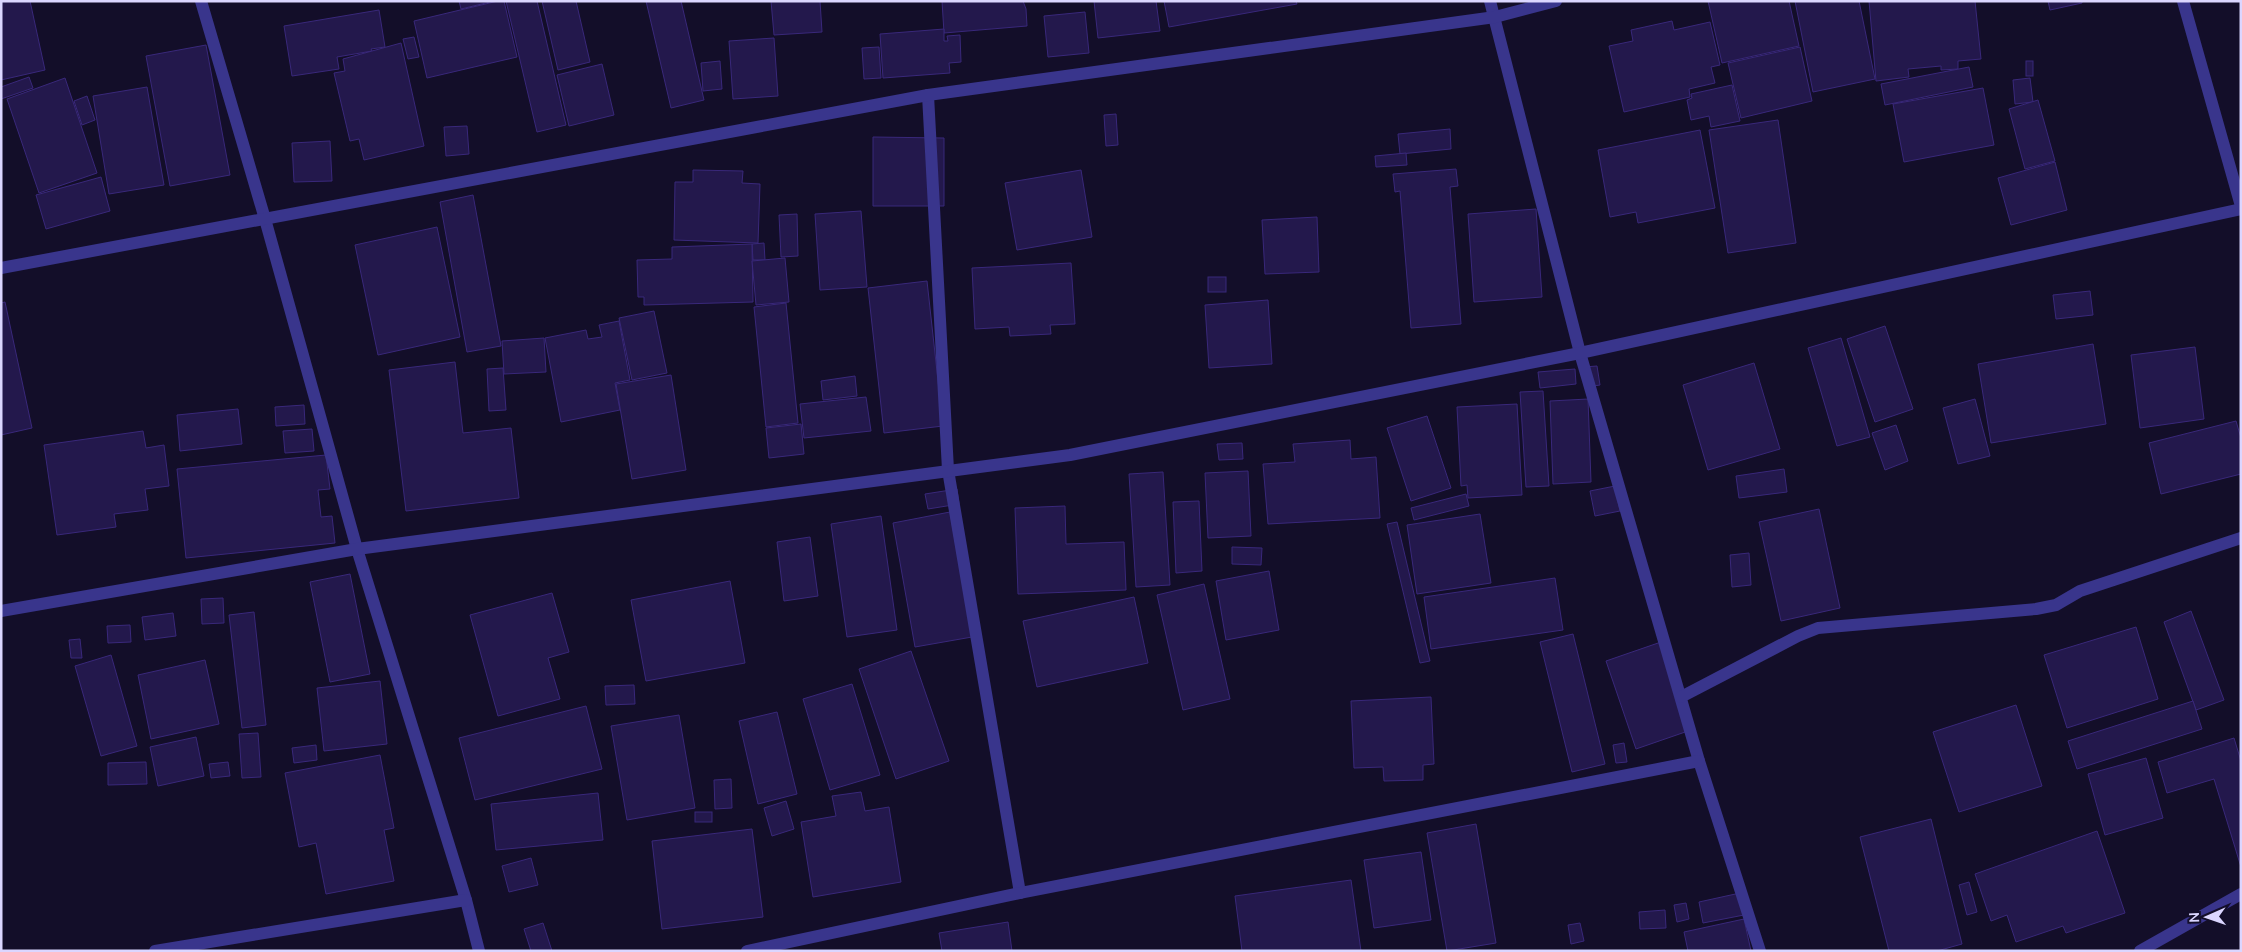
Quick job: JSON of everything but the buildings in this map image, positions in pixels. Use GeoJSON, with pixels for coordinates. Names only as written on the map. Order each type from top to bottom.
{"type":"FeatureCollection","features":[{"type":"Feature","properties":{"kind":"street"},"geometry":{"type":"LineString","coordinates":[[201,1],[265,219],[357,548],[466,900],[479,951]]}},
{"type":"Feature","properties":{"kind":"street"},"geometry":{"type":"LineString","coordinates":[[1490,1],[1580,353],[1699,761],[1760,951]]}},
{"type":"Feature","properties":{"kind":"street"},"geometry":{"type":"LineString","coordinates":[[1,268],[928,95],[1495,17],[1556,1]]}},
{"type":"Feature","properties":{"kind":"street"},"geometry":{"type":"LineString","coordinates":[[1,611],[357,548],[1070,455],[1580,353],[2241,207],[2237,178],[2182,1]]}},
{"type":"Feature","properties":{"kind":"street"},"geometry":{"type":"LineString","coordinates":[[928,95],[948,470],[1020,893]]}},
{"type":"Feature","properties":{"kind":"street"},"geometry":{"type":"LineString","coordinates":[[1681,697],[1798,636],[1818,628],[2036,609],[2056,605],[2080,591],[2241,538]]}},
{"type":"Feature","properties":{"kind":"street"},"geometry":{"type":"LineString","coordinates":[[747,951],[1020,893],[1699,761]]}},
{"type":"Feature","properties":{"kind":"street"},"geometry":{"type":"LineString","coordinates":[[2140,951],[2241,894]]}},
{"type":"Feature","properties":{"kind":"street"},"geometry":{"type":"LineString","coordinates":[[155,951],[466,900]]}}]}
